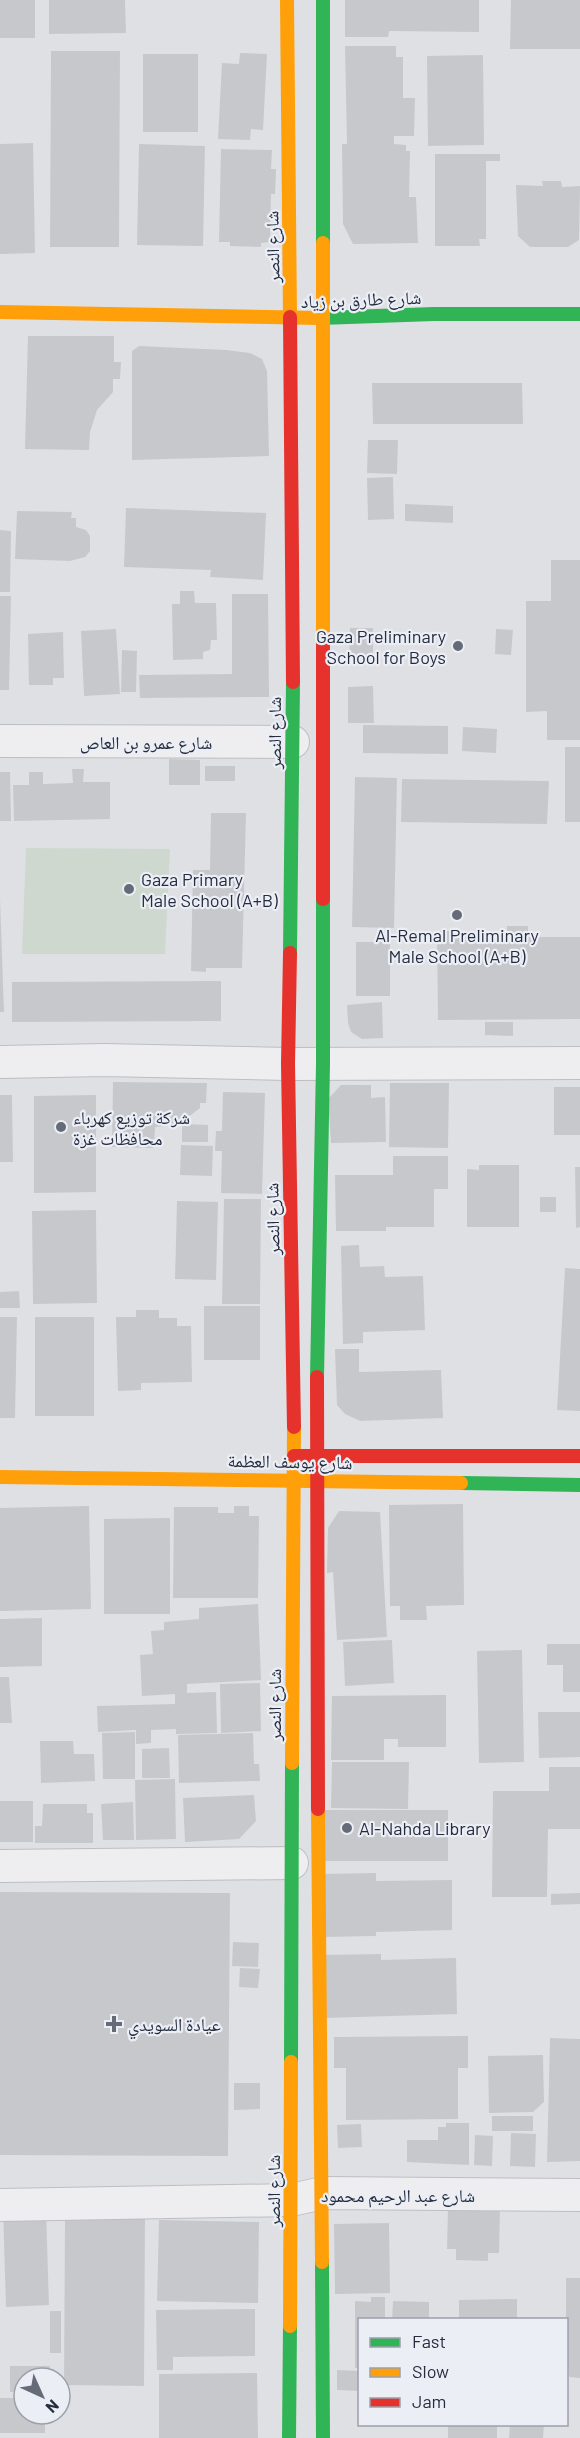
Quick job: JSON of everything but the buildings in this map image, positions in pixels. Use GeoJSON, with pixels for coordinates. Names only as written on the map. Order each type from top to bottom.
{"type":"FeatureCollection","features":[{"type":"Feature","properties":{"kind":"main road","name":"شارع النصر"},"geometry":{"type":"LineString","coordinates":[[287,0],[291,319],[292,742],[288,1064],[288,1456],[292,1479],[289,2438]]}},
{"type":"Feature","properties":{"kind":"main road"},"geometry":{"type":"LineString","coordinates":[[323,0],[325,318],[323,1064],[315,1456],[323,2193],[323,2438]]}},
{"type":"Feature","properties":{"kind":"main road","name":"شارع طارق بن زياد"},"geometry":{"type":"LineString","coordinates":[[0,312],[291,319],[434,314],[580,314]]}},
{"type":"Feature","properties":{"kind":"main road","name":"شارع يوسف العظمة"},"geometry":{"type":"LineString","coordinates":[[288,1456],[580,1456]]}},
{"type":"Feature","properties":{"kind":"main road","name":"شارع يوسف العظمة"},"geometry":{"type":"LineString","coordinates":[[0,1477],[316,1479],[580,1485]]}},
{"type":"Feature","properties":{"kind":"street","name":"شارع عمرو بن العاص"},"geometry":{"type":"LineString","coordinates":[[0,741],[292,742]]}},
{"type":"Feature","properties":{"kind":"street"},"geometry":{"type":"LineString","coordinates":[[0,1062],[104,1060],[288,1064],[580,1063]]}},
{"type":"Feature","properties":{"kind":"street"},"geometry":{"type":"LineString","coordinates":[[0,1866],[292,1863]]}},
{"type":"Feature","properties":{"kind":"street","name":"شارع عبد الرحيم محمود"},"geometry":{"type":"LineString","coordinates":[[0,2205],[291,2200],[323,2193],[580,2195]]}},
{"type":"Feature","properties":{"kind":"shaded area"},"geometry":{"type":"Polygon","coordinates":[[[26,848],[170,849],[165,954],[22,954],[26,848]]]}},
{"type":"Feature","properties":{"kind":"traffic: fast"},"geometry":{"type":"LineString","coordinates":[[323,0],[323,243]]}},
{"type":"Feature","properties":{"kind":"traffic: fast"},"geometry":{"type":"LineString","coordinates":[[320,318],[434,314],[580,314]]}},
{"type":"Feature","properties":{"kind":"traffic: fast"},"geometry":{"type":"LineString","coordinates":[[290,953],[293,682]]}},
{"type":"Feature","properties":{"kind":"traffic: fast"},"geometry":{"type":"LineString","coordinates":[[317,1377],[323,1064],[323,899]]}},
{"type":"Feature","properties":{"kind":"traffic: fast"},"geometry":{"type":"LineString","coordinates":[[461,1483],[580,1485]]}},
{"type":"Feature","properties":{"kind":"traffic: fast"},"geometry":{"type":"LineString","coordinates":[[291,2062],[292,1763]]}},
{"type":"Feature","properties":{"kind":"traffic: fast"},"geometry":{"type":"LineString","coordinates":[[322,2262],[323,2438]]}},
{"type":"Feature","properties":{"kind":"traffic: fast"},"geometry":{"type":"LineString","coordinates":[[289,2438],[290,2326]]}},
{"type":"Feature","properties":{"kind":"traffic: slow"},"geometry":{"type":"LineString","coordinates":[[287,0],[290,317]]}},
{"type":"Feature","properties":{"kind":"traffic: slow"},"geometry":{"type":"LineString","coordinates":[[323,243],[323,639]]}},
{"type":"Feature","properties":{"kind":"traffic: slow"},"geometry":{"type":"LineString","coordinates":[[0,312],[320,318]]}},
{"type":"Feature","properties":{"kind":"traffic: slow"},"geometry":{"type":"LineString","coordinates":[[292,1763],[294,1427]]}},
{"type":"Feature","properties":{"kind":"traffic: slow"},"geometry":{"type":"LineString","coordinates":[[0,1477],[461,1483]]}},
{"type":"Feature","properties":{"kind":"traffic: slow"},"geometry":{"type":"LineString","coordinates":[[318,1809],[322,2262]]}},
{"type":"Feature","properties":{"kind":"traffic: slow"},"geometry":{"type":"LineString","coordinates":[[290,2326],[291,2062]]}},
{"type":"Feature","properties":{"kind":"traffic: jam"},"geometry":{"type":"LineString","coordinates":[[290,317],[293,682]]}},
{"type":"Feature","properties":{"kind":"traffic: jam"},"geometry":{"type":"LineString","coordinates":[[323,639],[323,899]]}},
{"type":"Feature","properties":{"kind":"traffic: jam"},"geometry":{"type":"LineString","coordinates":[[290,953],[288,1064],[294,1427]]}},
{"type":"Feature","properties":{"kind":"traffic: jam"},"geometry":{"type":"LineString","coordinates":[[317,1377],[318,1809]]}},
{"type":"Feature","properties":{"kind":"traffic: jam"},"geometry":{"type":"LineString","coordinates":[[294,1456],[580,1456]]}},
{"type":"Feature","properties":{"kind":"place","name":"Gaza Preliminary School for Boys"},"geometry":{"type":"Point","coordinates":[458,646]}},
{"type":"Feature","properties":{"kind":"place","name":"Gaza Primary Male School (A+B)"},"geometry":{"type":"Point","coordinates":[129,889]}},
{"type":"Feature","properties":{"kind":"place","name":"Al-Remal Preliminary Male School (A+B)"},"geometry":{"type":"Point","coordinates":[457,915]}},
{"type":"Feature","properties":{"kind":"place","name":"شركة توزيع كهرباء محافظات غزة"},"geometry":{"type":"Point","coordinates":[61,1127]}},
{"type":"Feature","properties":{"kind":"place","name":"Al-Nahda Library"},"geometry":{"type":"Point","coordinates":[347,1828]}},
{"type":"Feature","properties":{"kind":"place","name":"عيادة السويدي"},"geometry":{"type":"Point","coordinates":[114,2024]}}]}
